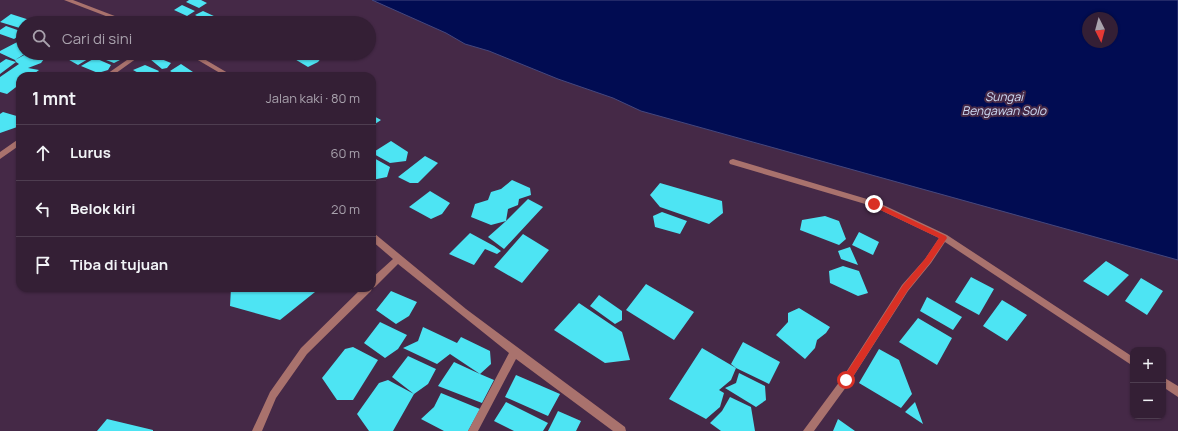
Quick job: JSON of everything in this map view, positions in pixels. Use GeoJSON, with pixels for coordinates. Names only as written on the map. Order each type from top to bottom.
{"type":"FeatureCollection","features":[{"type":"Feature","properties":{"kind":"street"},"geometry":{"type":"LineString","coordinates":[[67,0],[111,16]]}},
{"type":"Feature","properties":{"kind":"street"},"geometry":{"type":"LineString","coordinates":[[113,72],[131,60]]}},
{"type":"Feature","properties":{"kind":"street"},"geometry":{"type":"LineString","coordinates":[[201,60],[223,72]]}},
{"type":"Feature","properties":{"kind":"street"},"geometry":{"type":"LineString","coordinates":[[0,156],[16,144]]}},
{"type":"Feature","properties":{"kind":"street"},"geometry":{"type":"LineString","coordinates":[[733,162],[874,204],[944,238],[1130,360]]}},
{"type":"Feature","properties":{"kind":"street"},"geometry":{"type":"LineString","coordinates":[[808,431],[846,380],[905,288],[928,261],[944,238]]}},
{"type":"Feature","properties":{"kind":"street"},"geometry":{"type":"LineString","coordinates":[[376,240],[398,259],[515,352],[621,431]]}},
{"type":"Feature","properties":{"kind":"street"},"geometry":{"type":"LineString","coordinates":[[376,280],[398,259]]}},
{"type":"Feature","properties":{"kind":"street"},"geometry":{"type":"LineString","coordinates":[[257,431],[274,395],[304,351],[364,292]]}},
{"type":"Feature","properties":{"kind":"street"},"geometry":{"type":"LineString","coordinates":[[473,431],[515,352]]}},
{"type":"Feature","properties":{"kind":"street"},"geometry":{"type":"LineString","coordinates":[[1164,383],[1178,392]]}},
{"type":"Feature","properties":{"kind":"water","name":"Sungai Bengawan Solo"},"geometry":{"type":"Polygon","coordinates":[[[372,0],[1178,0],[1178,260],[641,111],[613,98],[558,79],[489,51],[465,44],[446,33],[372,0]]]}},
{"type":"Feature","properties":{"kind":"building"},"geometry":{"type":"Polygon","coordinates":[[[189,0],[201,0],[207,3],[199,8],[186,2],[189,0]]]}},
{"type":"Feature","properties":{"kind":"building"},"geometry":{"type":"Polygon","coordinates":[[[182,5],[195,11],[187,16],[174,10],[182,5]]]}},
{"type":"Feature","properties":{"kind":"building"},"geometry":{"type":"Polygon","coordinates":[[[203,11],[214,16],[197,16],[195,15],[203,11]]]}},
{"type":"Feature","properties":{"kind":"building"},"geometry":{"type":"Polygon","coordinates":[[[11,14],[17,16],[16,16],[16,27],[0,22],[11,14]]]}},
{"type":"Feature","properties":{"kind":"building"},"geometry":{"type":"Polygon","coordinates":[[[6,26],[16,30],[16,38],[14,39],[0,34],[0,30],[6,26]]]}},
{"type":"Feature","properties":{"kind":"building"},"geometry":{"type":"Polygon","coordinates":[[[16,43],[16,59],[0,53],[0,51],[16,43]]]}},
{"type":"Feature","properties":{"kind":"building"},"geometry":{"type":"Polygon","coordinates":[[[6,59],[16,62],[0,74],[0,63],[6,59]]]}},
{"type":"Feature","properties":{"kind":"building"},"geometry":{"type":"Polygon","coordinates":[[[15,60],[43,60],[41,63],[28,68],[39,70],[36,72],[16,72],[16,87],[7,94],[0,92],[0,77],[19,64],[15,60]]]}},
{"type":"Feature","properties":{"kind":"building"},"geometry":{"type":"Polygon","coordinates":[[[69,60],[86,60],[78,65],[69,60]]]}},
{"type":"Feature","properties":{"kind":"building"},"geometry":{"type":"Polygon","coordinates":[[[92,60],[100,60],[111,65],[108,70],[101,72],[96,72],[81,66],[92,60]]]}},
{"type":"Feature","properties":{"kind":"building"},"geometry":{"type":"Polygon","coordinates":[[[106,60],[120,60],[114,63],[106,60]]]}},
{"type":"Feature","properties":{"kind":"building"},"geometry":{"type":"Polygon","coordinates":[[[151,60],[164,60],[171,63],[167,68],[162,69],[151,60]]]}},
{"type":"Feature","properties":{"kind":"building"},"geometry":{"type":"Polygon","coordinates":[[[296,60],[320,60],[308,67],[296,60]]]}},
{"type":"Feature","properties":{"kind":"building"},"geometry":{"type":"Polygon","coordinates":[[[181,64],[193,72],[172,72],[170,71],[181,64]]]}},
{"type":"Feature","properties":{"kind":"building"},"geometry":{"type":"Polygon","coordinates":[[[145,65],[159,71],[137,72],[133,70],[145,65]]]}},
{"type":"Feature","properties":{"kind":"building"},"geometry":{"type":"Polygon","coordinates":[[[3,112],[16,116],[16,127],[0,133],[0,114],[3,112]]]}},
{"type":"Feature","properties":{"kind":"building"},"geometry":{"type":"Polygon","coordinates":[[[376,117],[381,120],[376,123],[376,117]]]}},
{"type":"Feature","properties":{"kind":"building"},"geometry":{"type":"Polygon","coordinates":[[[391,141],[408,152],[406,161],[390,163],[376,155],[376,150],[391,141]]]}},
{"type":"Feature","properties":{"kind":"building"},"geometry":{"type":"Polygon","coordinates":[[[425,156],[438,163],[418,183],[410,183],[398,177],[425,156]]]}},
{"type":"Feature","properties":{"kind":"building"},"geometry":{"type":"Polygon","coordinates":[[[376,159],[390,167],[387,177],[376,179],[376,159]]]}},
{"type":"Feature","properties":{"kind":"building"},"geometry":{"type":"Polygon","coordinates":[[[512,180],[530,188],[531,195],[519,199],[518,205],[508,209],[506,221],[491,225],[471,217],[475,204],[488,200],[491,192],[501,189],[512,180]]]}},
{"type":"Feature","properties":{"kind":"building"},"geometry":{"type":"Polygon","coordinates":[[[660,183],[722,201],[723,213],[709,224],[660,207],[650,195],[660,183]]]}},
{"type":"Feature","properties":{"kind":"building"},"geometry":{"type":"Polygon","coordinates":[[[430,191],[450,203],[442,214],[431,219],[409,207],[430,191]]]}},
{"type":"Feature","properties":{"kind":"building"},"geometry":{"type":"Polygon","coordinates":[[[528,199],[543,207],[504,249],[488,237],[528,199]]]}},
{"type":"Feature","properties":{"kind":"building"},"geometry":{"type":"Polygon","coordinates":[[[662,212],[687,221],[680,234],[655,227],[653,216],[662,212]]]}},
{"type":"Feature","properties":{"kind":"building"},"geometry":{"type":"Polygon","coordinates":[[[825,216],[839,221],[846,239],[839,245],[800,230],[802,220],[825,216]]]}},
{"type":"Feature","properties":{"kind":"building"},"geometry":{"type":"Polygon","coordinates":[[[859,232],[879,242],[873,255],[852,245],[859,232]]]}},
{"type":"Feature","properties":{"kind":"building"},"geometry":{"type":"Polygon","coordinates":[[[470,233],[501,251],[497,254],[485,249],[474,265],[449,254],[470,233]]]}},
{"type":"Feature","properties":{"kind":"building"},"geometry":{"type":"Polygon","coordinates":[[[523,234],[549,250],[522,283],[494,267],[523,234]]]}},
{"type":"Feature","properties":{"kind":"building"},"geometry":{"type":"Polygon","coordinates":[[[850,247],[858,265],[841,259],[838,251],[850,247]]]}},
{"type":"Feature","properties":{"kind":"building"},"geometry":{"type":"Polygon","coordinates":[[[1106,261],[1129,275],[1108,296],[1083,281],[1106,261]]]}},
{"type":"Feature","properties":{"kind":"building"},"geometry":{"type":"Polygon","coordinates":[[[843,266],[859,271],[868,293],[858,296],[830,283],[829,271],[843,266]]]}},
{"type":"Feature","properties":{"kind":"building"},"geometry":{"type":"Polygon","coordinates":[[[971,277],[994,289],[979,315],[955,302],[971,277]]]}},
{"type":"Feature","properties":{"kind":"building"},"geometry":{"type":"Polygon","coordinates":[[[1141,278],[1163,291],[1147,315],[1125,301],[1141,278]]]}},
{"type":"Feature","properties":{"kind":"building"},"geometry":{"type":"Polygon","coordinates":[[[646,284],[694,312],[674,340],[626,310],[646,284]]]}},
{"type":"Feature","properties":{"kind":"building"},"geometry":{"type":"Polygon","coordinates":[[[391,291],[417,302],[409,316],[396,324],[376,310],[391,291]]]}},
{"type":"Feature","properties":{"kind":"building"},"geometry":{"type":"Polygon","coordinates":[[[231,292],[315,292],[280,320],[230,306],[231,292]]]}},
{"type":"Feature","properties":{"kind":"building"},"geometry":{"type":"Polygon","coordinates":[[[599,295],[622,311],[622,320],[615,324],[590,306],[599,295]]]}},
{"type":"Feature","properties":{"kind":"building"},"geometry":{"type":"Polygon","coordinates":[[[927,297],[962,317],[953,330],[920,311],[927,297]]]}},
{"type":"Feature","properties":{"kind":"building"},"geometry":{"type":"Polygon","coordinates":[[[1002,300],[1027,315],[1007,341],[983,326],[1002,300]]]}},
{"type":"Feature","properties":{"kind":"building"},"geometry":{"type":"Polygon","coordinates":[[[579,303],[622,332],[630,360],[605,363],[554,330],[579,303]]]}},
{"type":"Feature","properties":{"kind":"building"},"geometry":{"type":"Polygon","coordinates":[[[799,308],[830,327],[826,333],[817,340],[815,348],[805,359],[776,335],[788,322],[788,313],[799,308]]]}},
{"type":"Feature","properties":{"kind":"building"},"geometry":{"type":"Polygon","coordinates":[[[918,318],[952,338],[937,365],[899,342],[918,318]]]}},
{"type":"Feature","properties":{"kind":"building"},"geometry":{"type":"Polygon","coordinates":[[[380,322],[407,335],[398,349],[385,358],[364,343],[380,322]]]}},
{"type":"Feature","properties":{"kind":"building"},"geometry":{"type":"Polygon","coordinates":[[[423,327],[457,343],[461,337],[490,351],[491,364],[480,374],[450,354],[437,364],[403,348],[418,341],[423,327]]]}},
{"type":"Feature","properties":{"kind":"building"},"geometry":{"type":"Polygon","coordinates":[[[743,342],[780,362],[769,384],[736,368],[731,364],[743,342]]]}},
{"type":"Feature","properties":{"kind":"building"},"geometry":{"type":"Polygon","coordinates":[[[353,347],[378,360],[353,400],[337,400],[322,378],[345,349],[353,347]]]}},
{"type":"Feature","properties":{"kind":"building"},"geometry":{"type":"Polygon","coordinates":[[[702,348],[736,368],[731,380],[719,390],[724,393],[720,407],[706,419],[669,399],[702,348]]]}},
{"type":"Feature","properties":{"kind":"building"},"geometry":{"type":"Polygon","coordinates":[[[879,349],[899,360],[912,394],[901,408],[859,383],[879,349]]]}},
{"type":"Feature","properties":{"kind":"building"},"geometry":{"type":"Polygon","coordinates":[[[408,356],[436,369],[428,384],[414,394],[392,377],[408,356]]]}},
{"type":"Feature","properties":{"kind":"building"},"geometry":{"type":"Polygon","coordinates":[[[454,362],[494,380],[482,403],[438,386],[454,362]]]}},
{"type":"Feature","properties":{"kind":"building"},"geometry":{"type":"Polygon","coordinates":[[[739,373],[765,386],[766,400],[756,407],[725,388],[736,383],[739,373]]]}},
{"type":"Feature","properties":{"kind":"building"},"geometry":{"type":"Polygon","coordinates":[[[516,375],[560,394],[548,416],[505,397],[516,375]]]}},
{"type":"Feature","properties":{"kind":"building"},"geometry":{"type":"Polygon","coordinates":[[[388,380],[414,394],[393,431],[369,431],[357,414],[379,383],[388,380]]]}},
{"type":"Feature","properties":{"kind":"building"},"geometry":{"type":"Polygon","coordinates":[[[441,393],[480,409],[468,431],[444,431],[421,419],[434,407],[441,393]]]}},
{"type":"Feature","properties":{"kind":"building"},"geometry":{"type":"Polygon","coordinates":[[[730,397],[751,407],[755,431],[721,431],[710,423],[722,411],[730,397]]]}},
{"type":"Feature","properties":{"kind":"building"},"geometry":{"type":"Polygon","coordinates":[[[506,402],[548,423],[543,431],[514,431],[494,421],[506,402]]]}},
{"type":"Feature","properties":{"kind":"building"},"geometry":{"type":"Polygon","coordinates":[[[915,402],[923,424],[905,412],[915,402]]]}},
{"type":"Feature","properties":{"kind":"building"},"geometry":{"type":"Polygon","coordinates":[[[558,411],[581,421],[576,431],[548,431],[558,411]]]}},
{"type":"Feature","properties":{"kind":"building"},"geometry":{"type":"Polygon","coordinates":[[[107,419],[153,430],[153,431],[97,431],[107,419]]]}},
{"type":"Feature","properties":{"kind":"building"},"geometry":{"type":"Polygon","coordinates":[[[838,419],[855,431],[833,431],[838,419]]]}},
{"type":"Feature","properties":{"kind":"route"},"geometry":{"type":"LineString","coordinates":[[846,380],[905,288],[928,261],[944,238],[874,204]]}}]}
